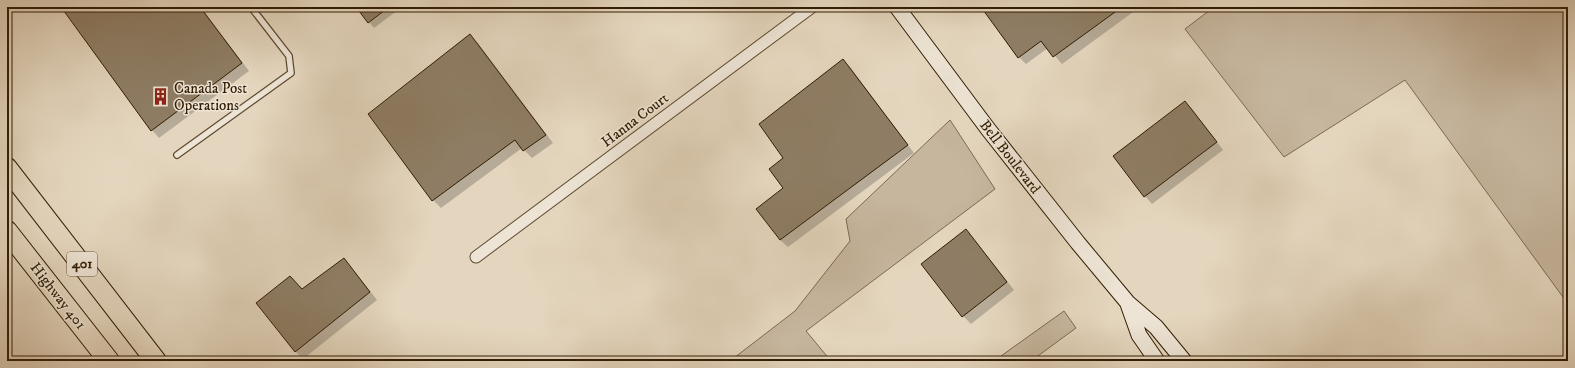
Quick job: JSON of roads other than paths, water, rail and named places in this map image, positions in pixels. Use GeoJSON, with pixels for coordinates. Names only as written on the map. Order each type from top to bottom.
{"type":"FeatureCollection","features":[{"type":"Feature","properties":{"kind":"highway","name":"401"},"geometry":{"type":"LineString","coordinates":[[7,168],[156,361]]}},
{"type":"Feature","properties":{"kind":"highway","name":"Highway 401"},"geometry":{"type":"LineString","coordinates":[[7,231],[109,361]]}},
{"type":"Feature","properties":{"kind":"main road","name":"Bell Boulevard"},"geometry":{"type":"LineString","coordinates":[[897,7],[988,129],[1078,243],[1128,303],[1156,327],[1184,361]]}},
{"type":"Feature","properties":{"kind":"main road","name":"Bell Boulevard"},"geometry":{"type":"LineString","coordinates":[[1128,303],[1139,335],[1157,361]]}},
{"type":"Feature","properties":{"kind":"street","name":"Hanna Court"},"geometry":{"type":"LineString","coordinates":[[476,257],[812,7]]}},
{"type":"Feature","properties":{"kind":"lane"},"geometry":{"type":"LineString","coordinates":[[177,155],[291,73],[289,56],[251,7]]}},
{"type":"Feature","properties":{"kind":"place","name":"Canada Post Operations"},"geometry":{"type":"Point","coordinates":[161,97]}}]}
